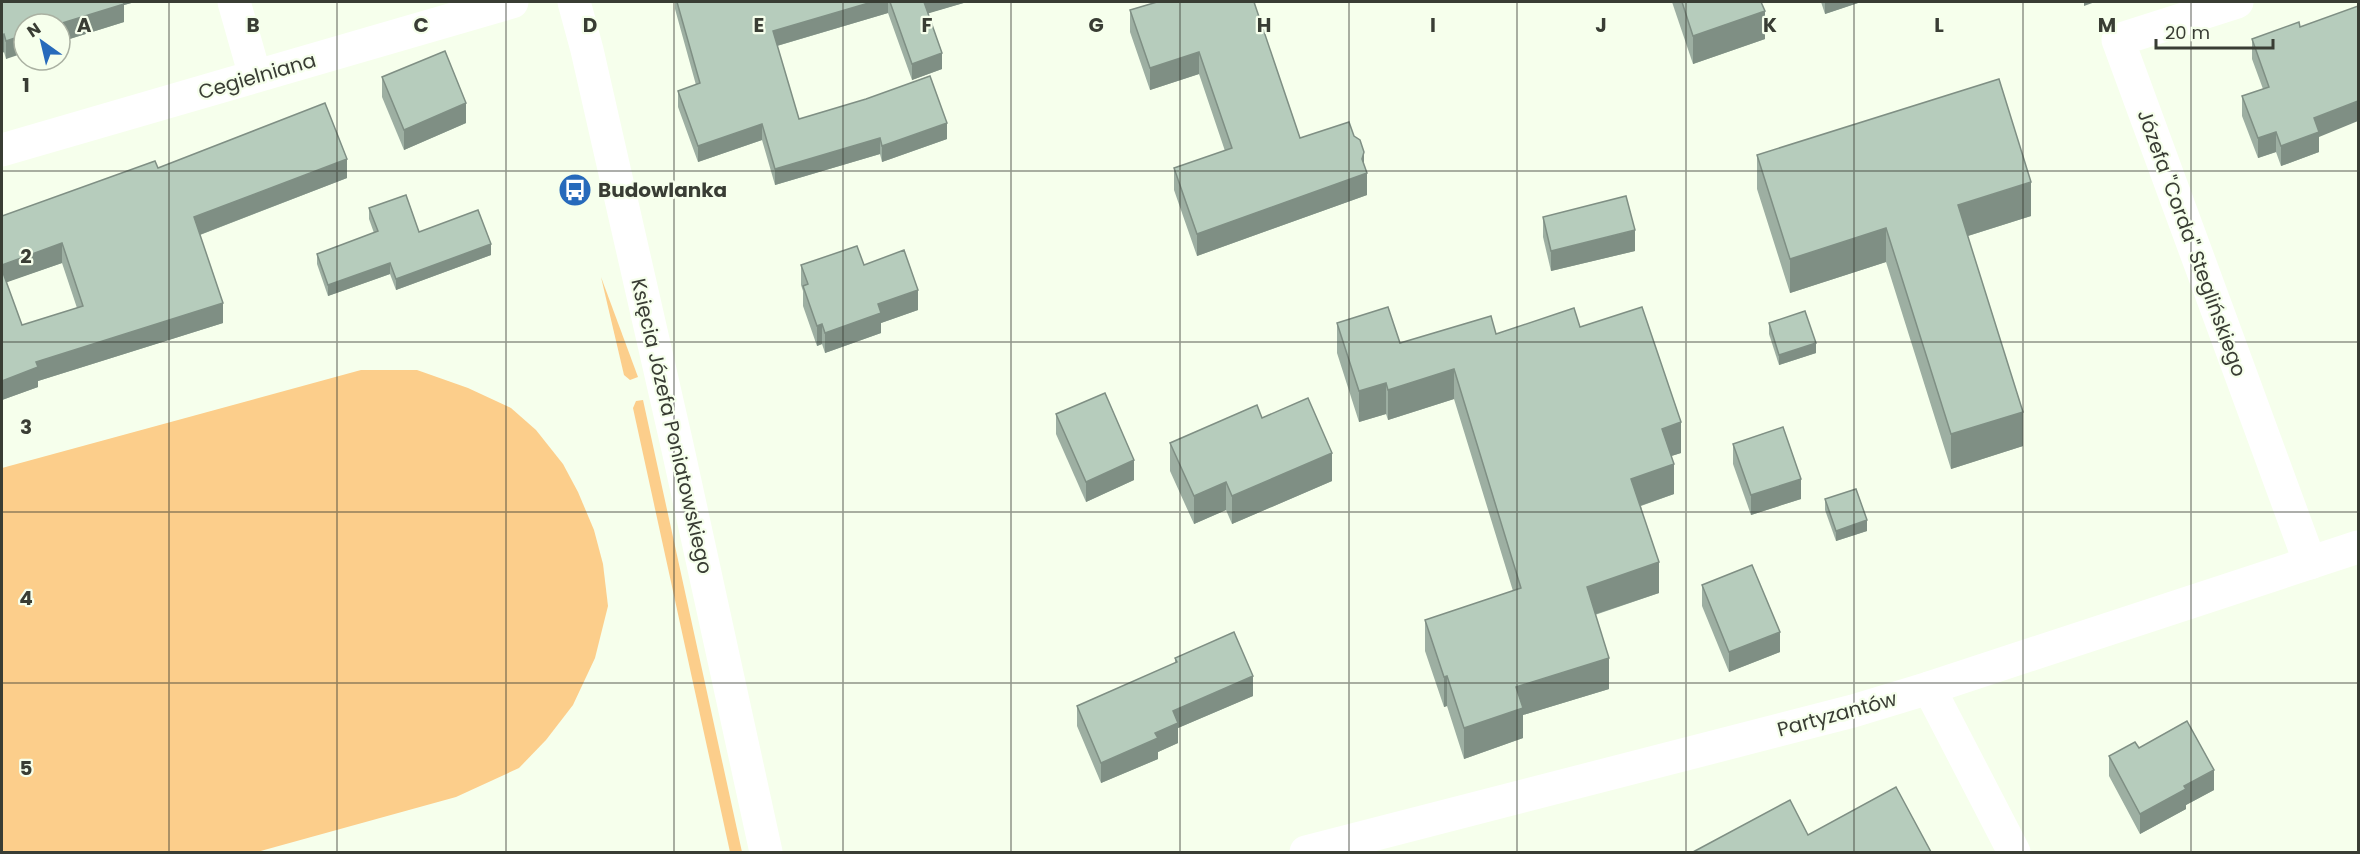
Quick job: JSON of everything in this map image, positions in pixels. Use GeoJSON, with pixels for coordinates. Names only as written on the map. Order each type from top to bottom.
{"type":"FeatureCollection","features":[{"type":"Feature","properties":{"kind":"street"},"geometry":{"type":"LineString","coordinates":[[234,2],[255,76]]}},
{"type":"Feature","properties":{"kind":"street","name":"Cegielniana"},"geometry":{"type":"LineString","coordinates":[[2,150],[512,2]]}},
{"type":"Feature","properties":{"kind":"street","name":"Księcia Józefa Poniatowskiego"},"geometry":{"type":"LineString","coordinates":[[574,2],[589,58],[658,360],[766,852]]}},
{"type":"Feature","properties":{"kind":"street","name":"Józefa \"Corda\" Steglińskiego"},"geometry":{"type":"LineString","coordinates":[[2236,2],[2118,40],[2310,563]]}},
{"type":"Feature","properties":{"kind":"street","name":"Partyzantów"},"geometry":{"type":"LineString","coordinates":[[1306,852],[1853,711],[2358,547]]}},
{"type":"Feature","properties":{"kind":"street"},"geometry":{"type":"LineString","coordinates":[[1929,688],[2014,852]]}},
{"type":"Feature","properties":{"kind":"shaded area"},"geometry":{"type":"Polygon","coordinates":[[[601,277],[638,377],[630,380],[624,375],[601,277]]]}},
{"type":"Feature","properties":{"kind":"shaded area"},"geometry":{"type":"Polygon","coordinates":[[[361,370],[417,370],[468,388],[511,408],[536,430],[563,464],[594,530],[603,564],[608,606],[595,658],[573,705],[546,740],[519,768],[456,797],[257,852],[2,852],[2,468],[361,370]]]}},
{"type":"Feature","properties":{"kind":"shaded area"},"geometry":{"type":"Polygon","coordinates":[[[643,400],[742,852],[730,852],[633,408],[636,401],[643,400]]]}},
{"type":"Feature","properties":{"kind":"building"},"geometry":{"type":"Polygon","coordinates":[[[2,2],[123,2],[124,4],[72,20],[72,12],[12,12],[12,39],[6,41],[4,34],[2,35],[2,2]]]}},
{"type":"Feature","properties":{"kind":"building"},"geometry":{"type":"Polygon","coordinates":[[[677,2],[872,2],[773,31],[799,119],[866,99],[930,76],[947,123],[882,146],[880,138],[775,169],[762,124],[698,146],[678,91],[700,83],[677,2]]]}},
{"type":"Feature","properties":{"kind":"building"},"geometry":{"type":"Polygon","coordinates":[[[890,2],[924,2],[942,53],[912,64],[890,2]]]}},
{"type":"Feature","properties":{"kind":"building"},"geometry":{"type":"Polygon","coordinates":[[[1157,2],[1254,2],[1300,138],[1349,122],[1354,136],[1360,140],[1364,152],[1362,159],[1367,173],[1197,234],[1174,168],[1232,148],[1199,52],[1150,68],[1130,10],[1157,2]]]}},
{"type":"Feature","properties":{"kind":"building"},"geometry":{"type":"Polygon","coordinates":[[[1682,2],[1761,2],[1765,11],[1693,36],[1682,2]]]}},
{"type":"Feature","properties":{"kind":"building"},"geometry":{"type":"Polygon","coordinates":[[[2358,6],[2358,101],[2314,118],[2319,132],[2281,146],[2276,132],[2258,138],[2242,96],[2269,87],[2252,39],[2299,22],[2300,27],[2358,6]]]}},
{"type":"Feature","properties":{"kind":"building"},"geometry":{"type":"Polygon","coordinates":[[[445,51],[466,103],[404,130],[382,77],[445,51]]]}},
{"type":"Feature","properties":{"kind":"building"},"geometry":{"type":"Polygon","coordinates":[[[1999,79],[2031,182],[1958,205],[2023,412],[1951,434],[1886,228],[1790,259],[1757,155],[1999,79]]]}},
{"type":"Feature","properties":{"kind":"building"},"geometry":{"type":"Polygon","coordinates":[[[325,103],[347,159],[194,217],[223,303],[36,362],[38,367],[2,381],[2,270],[22,325],[83,306],[62,243],[2,265],[2,216],[155,161],[158,168],[325,103]]]}},
{"type":"Feature","properties":{"kind":"building"},"geometry":{"type":"Polygon","coordinates":[[[406,195],[419,232],[478,210],[491,244],[396,279],[390,263],[328,285],[317,254],[378,231],[369,208],[406,195]]]}},
{"type":"Feature","properties":{"kind":"building"},"geometry":{"type":"Polygon","coordinates":[[[1626,196],[1635,230],[1551,251],[1543,217],[1626,196]]]}},
{"type":"Feature","properties":{"kind":"building"},"geometry":{"type":"Polygon","coordinates":[[[857,246],[864,265],[904,250],[918,290],[878,304],[881,313],[825,333],[822,324],[817,326],[803,286],[808,284],[801,265],[857,246]]]}},
{"type":"Feature","properties":{"kind":"building"},"geometry":{"type":"Polygon","coordinates":[[[1388,307],[1400,343],[1491,316],[1496,334],[1574,308],[1580,327],[1642,307],[1681,422],[1662,429],[1674,464],[1631,479],[1659,562],[1587,587],[1609,658],[1516,687],[1523,708],[1464,728],[1425,620],[1521,588],[1454,369],[1388,390],[1386,383],[1359,391],[1337,323],[1388,307]]]}},
{"type":"Feature","properties":{"kind":"building"},"geometry":{"type":"Polygon","coordinates":[[[1805,311],[1816,343],[1779,355],[1769,323],[1805,311]]]}},
{"type":"Feature","properties":{"kind":"building"},"geometry":{"type":"Polygon","coordinates":[[[1105,393],[1134,460],[1086,482],[1056,414],[1105,393]]]}},
{"type":"Feature","properties":{"kind":"building"},"geometry":{"type":"Polygon","coordinates":[[[1308,398],[1332,453],[1232,496],[1226,482],[1194,496],[1170,443],[1257,405],[1262,418],[1308,398]]]}},
{"type":"Feature","properties":{"kind":"building"},"geometry":{"type":"Polygon","coordinates":[[[1783,427],[1801,479],[1751,495],[1733,444],[1783,427]]]}},
{"type":"Feature","properties":{"kind":"building"},"geometry":{"type":"Polygon","coordinates":[[[1856,489],[1867,520],[1836,531],[1825,499],[1856,489]]]}},
{"type":"Feature","properties":{"kind":"building"},"geometry":{"type":"Polygon","coordinates":[[[1752,565],[1780,632],[1729,652],[1702,585],[1752,565]]]}},
{"type":"Feature","properties":{"kind":"building"},"geometry":{"type":"Polygon","coordinates":[[[1234,632],[1253,676],[1173,711],[1178,723],[1155,733],[1158,738],[1101,763],[1077,706],[1177,662],[1175,658],[1234,632]]]}},
{"type":"Feature","properties":{"kind":"building"},"geometry":{"type":"Polygon","coordinates":[[[2187,721],[2214,770],[2184,786],[2186,789],[2140,814],[2109,756],[2135,742],[2139,748],[2187,721]]]}},
{"type":"Feature","properties":{"kind":"building"},"geometry":{"type":"Polygon","coordinates":[[[1896,787],[1931,852],[1693,852],[1790,800],[1808,835],[1896,787]]]}},
{"type":"Feature","properties":{"kind":"place","name":"Budowlanka"},"geometry":{"type":"Point","coordinates":[575,190]}}]}
